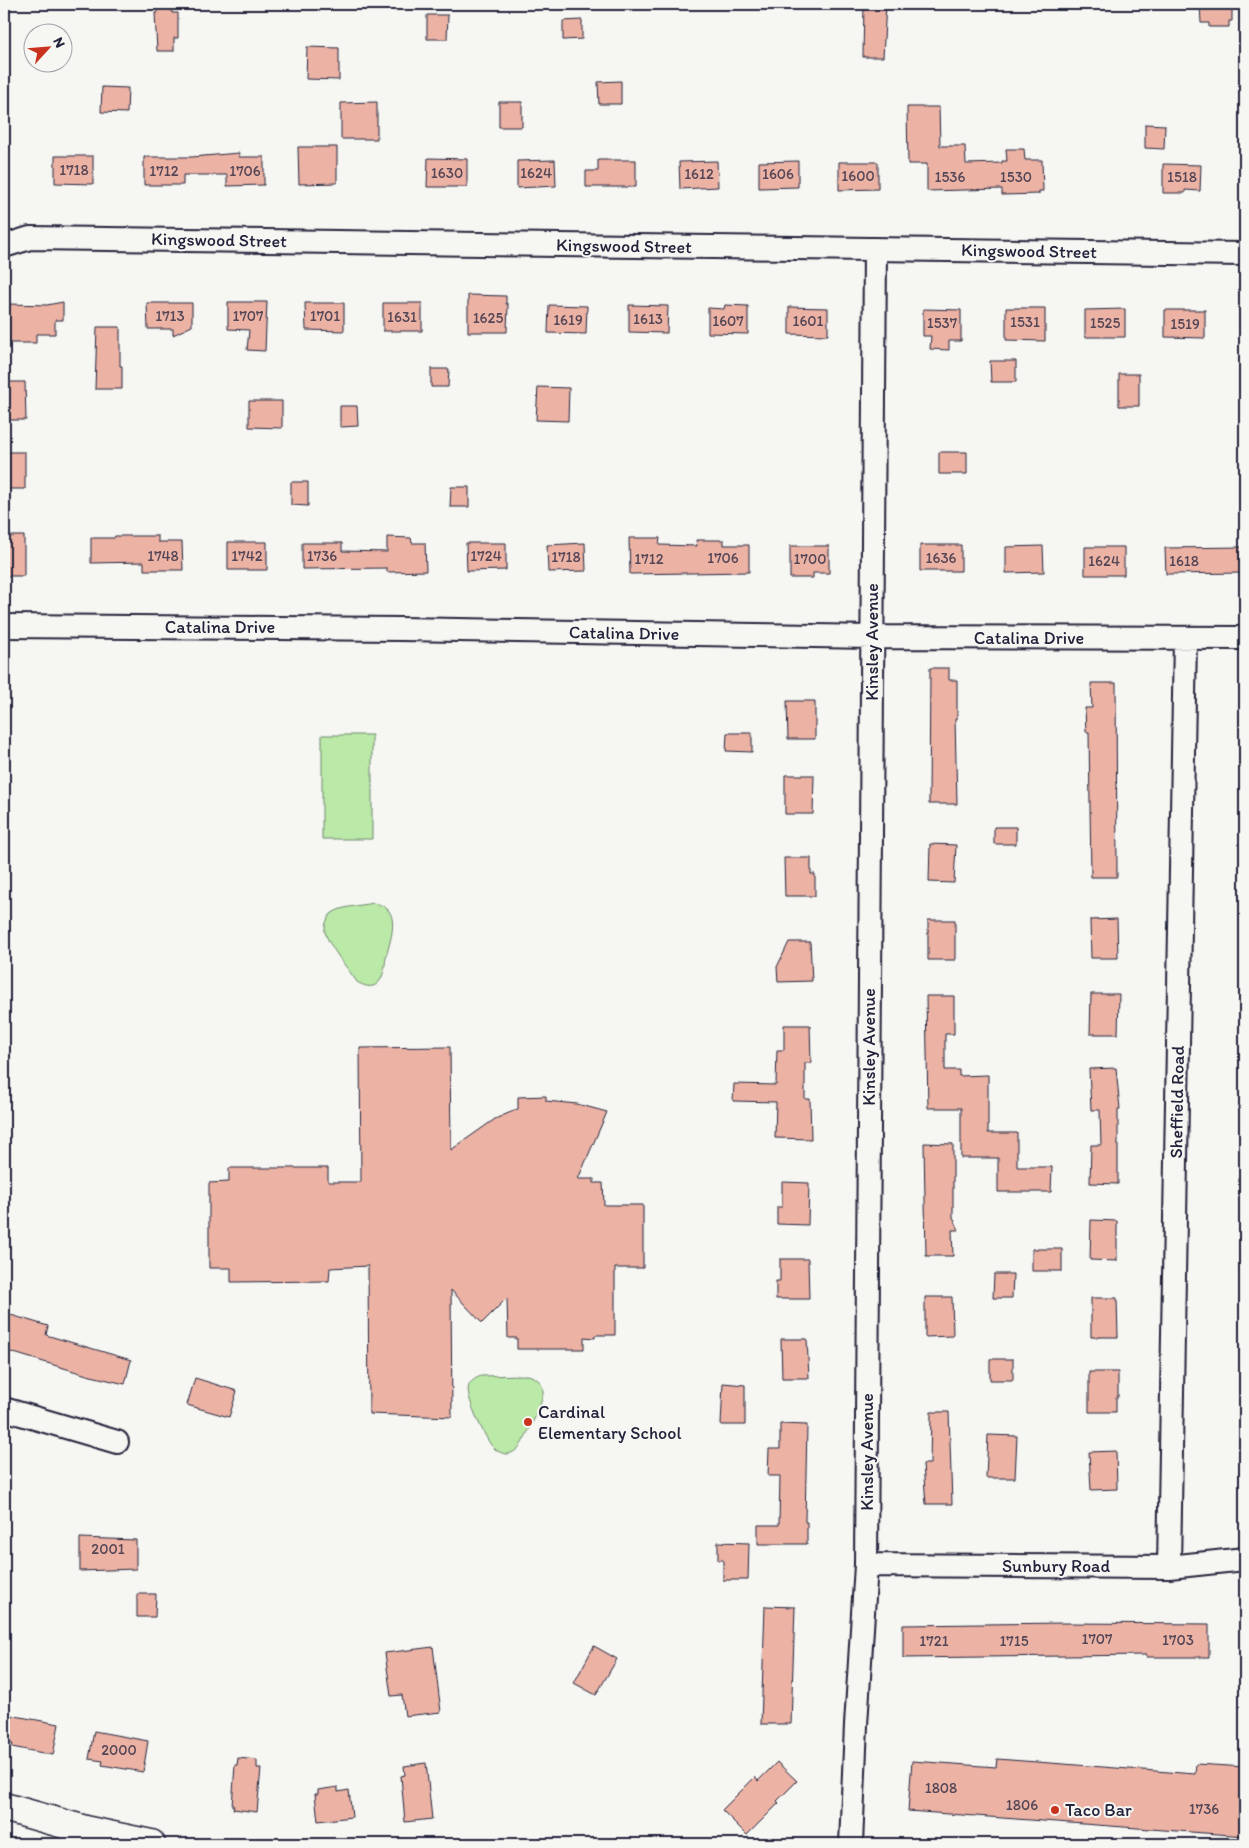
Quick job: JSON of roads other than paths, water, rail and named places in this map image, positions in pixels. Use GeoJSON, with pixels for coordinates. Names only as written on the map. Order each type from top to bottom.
{"type":"FeatureCollection","features":[{"type":"Feature","properties":{"kind":"main road"},"geometry":{"type":"LineString","coordinates":[[4,1808],[88,1831],[151,1844]]}},
{"type":"Feature","properties":{"kind":"street","name":"Kingswood Street"},"geometry":{"type":"LineString","coordinates":[[4,246],[30,238],[1245,254]]}},
{"type":"Feature","properties":{"kind":"street","name":"Kinsley Avenue"},"geometry":{"type":"LineString","coordinates":[[851,1844],[866,1565],[875,249]]}},
{"type":"Feature","properties":{"kind":"street","name":"Catalina Drive"},"geometry":{"type":"LineString","coordinates":[[4,626],[401,628],[872,637],[1245,638]]}},
{"type":"Feature","properties":{"kind":"street","name":"Sheffield Road"},"geometry":{"type":"LineString","coordinates":[[1169,1567],[1185,638]]}},
{"type":"Feature","properties":{"kind":"street"},"geometry":{"type":"LineString","coordinates":[[4,1409],[117,1442]]}},
{"type":"Feature","properties":{"kind":"street","name":"Sunbury Road"},"geometry":{"type":"LineString","coordinates":[[866,1565],[1169,1567],[1245,1559]]}},
{"type":"Feature","properties":{"kind":"place","name":"Cardinal Elementary School"},"geometry":{"type":"Point","coordinates":[528,1422]}},
{"type":"Feature","properties":{"kind":"place","name":"Taco Bar"},"geometry":{"type":"Point","coordinates":[1055,1810]}}]}
